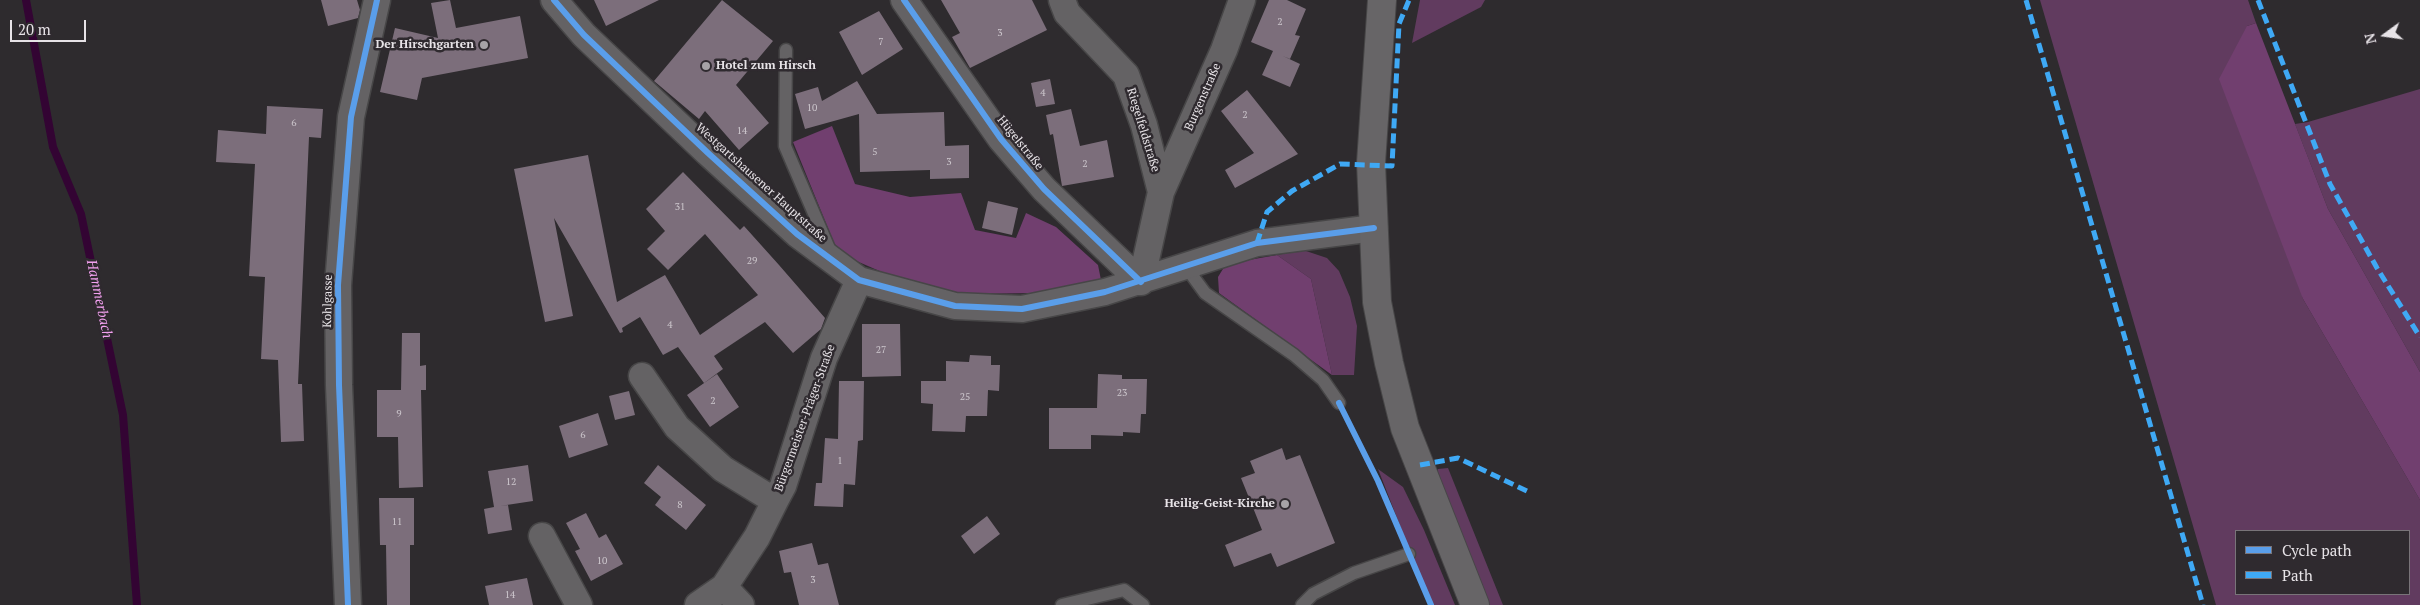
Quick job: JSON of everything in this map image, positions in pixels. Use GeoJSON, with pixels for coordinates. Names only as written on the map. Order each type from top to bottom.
{"type":"FeatureCollection","features":[{"type":"Feature","properties":{"kind":"main road"},"geometry":{"type":"LineString","coordinates":[[1382,0],[1371,164],[1377,302],[1389,363],[1405,428],[1474,605]]}},
{"type":"Feature","properties":{"kind":"street","name":"Kohlgasse"},"geometry":{"type":"LineString","coordinates":[[348,605],[339,385],[338,285],[351,117],[377,0]]}},
{"type":"Feature","properties":{"kind":"street","name":"Westgartshausener Hauptstraße"},"geometry":{"type":"LineString","coordinates":[[554,0],[584,35],[633,83],[798,234],[859,280],[955,306],[1022,309],[1105,292],[1141,282],[1257,243],[1374,228]]}},
{"type":"Feature","properties":{"kind":"street","name":"Hügelstraße"},"geometry":{"type":"LineString","coordinates":[[904,0],[1001,139],[1044,189],[1141,282]]}},
{"type":"Feature","properties":{"kind":"street","name":"Riegelfeldstraße"},"geometry":{"type":"LineString","coordinates":[[1062,0],[1068,13],[1126,75],[1144,125],[1161,192],[1141,282]]}},
{"type":"Feature","properties":{"kind":"street","name":"Burgenstraße"},"geometry":{"type":"LineString","coordinates":[[1161,192],[1224,50],[1242,0]]}},
{"type":"Feature","properties":{"kind":"street","name":"Bürgermeister-Präger-Straße"},"geometry":{"type":"LineString","coordinates":[[698,605],[732,596],[782,486],[824,358],[859,280]]}},
{"type":"Feature","properties":{"kind":"street","name":"Bürgermeister-Präger-Straße"},"geometry":{"type":"LineString","coordinates":[[642,376],[677,426],[723,469],[775,501]]}},
{"type":"Feature","properties":{"kind":"street"},"geometry":{"type":"LineString","coordinates":[[542,536],[579,605]]}},
{"type":"Feature","properties":{"kind":"lane"},"geometry":{"type":"LineString","coordinates":[[786,50],[785,146],[836,264]]}},
{"type":"Feature","properties":{"kind":"lane"},"geometry":{"type":"LineString","coordinates":[[1186,267],[1205,293],[1294,355],[1323,380],[1339,404]]}},
{"type":"Feature","properties":{"kind":"lane"},"geometry":{"type":"LineString","coordinates":[[1302,605],[1313,594],[1354,573],[1409,554]]}},
{"type":"Feature","properties":{"kind":"lane"},"geometry":{"type":"LineString","coordinates":[[1062,605],[1124,590],[1138,598],[1143,605]]}},
{"type":"Feature","properties":{"kind":"shaded area"},"geometry":{"type":"Polygon","coordinates":[[[1420,0],[1485,0],[1481,7],[1412,43],[1420,0]]]}},
{"type":"Feature","properties":{"kind":"shaded area"},"geometry":{"type":"Polygon","coordinates":[[[2040,0],[2248,0],[2256,23],[2247,26],[2303,299],[2420,500],[2420,605],[2216,605],[2040,0]]]}},
{"type":"Feature","properties":{"kind":"shaded area"},"geometry":{"type":"Polygon","coordinates":[[[2256,23],[2328,209],[2420,372],[2420,500],[2303,299],[2219,79],[2247,26],[2256,23]]]}},
{"type":"Feature","properties":{"kind":"shaded area"},"geometry":{"type":"Polygon","coordinates":[[[2420,89],[2420,372],[2328,209],[2295,124],[2308,122],[2420,89]]]}},
{"type":"Feature","properties":{"kind":"shaded area"},"geometry":{"type":"Polygon","coordinates":[[[832,126],[855,184],[910,197],[961,193],[975,230],[1016,238],[1026,213],[1056,227],[1098,265],[1101,280],[1034,293],[968,294],[914,286],[838,253],[793,142],[832,126]]]}},
{"type":"Feature","properties":{"kind":"shaded area"},"geometry":{"type":"Polygon","coordinates":[[[1303,250],[1327,258],[1339,271],[1350,297],[1357,326],[1354,375],[1332,375],[1311,279],[1277,255],[1303,250]]]}},
{"type":"Feature","properties":{"kind":"shaded area"},"geometry":{"type":"Polygon","coordinates":[[[1277,255],[1311,279],[1332,375],[1219,293],[1218,277],[1226,264],[1277,255]]]}},
{"type":"Feature","properties":{"kind":"shaded area"},"geometry":{"type":"Polygon","coordinates":[[[1448,468],[1503,605],[1487,605],[1436,475],[1438,469],[1448,468]]]}},
{"type":"Feature","properties":{"kind":"shaded area"},"geometry":{"type":"Polygon","coordinates":[[[1378,469],[1403,487],[1424,530],[1455,605],[1431,605],[1378,469]]]}},
{"type":"Feature","properties":{"kind":"building"},"geometry":{"type":"Polygon","coordinates":[[[321,0],[357,0],[360,10],[358,18],[328,26],[321,0]]]}},
{"type":"Feature","properties":{"kind":"building"},"geometry":{"type":"Polygon","coordinates":[[[450,0],[456,28],[520,16],[528,58],[422,78],[417,100],[380,92],[395,28],[438,38],[431,3],[450,0]]]}},
{"type":"Feature","properties":{"kind":"building"},"geometry":{"type":"Polygon","coordinates":[[[594,0],[659,0],[606,26],[594,0]]]}},
{"type":"Feature","properties":{"kind":"building"},"geometry":{"type":"Polygon","coordinates":[[[722,0],[773,41],[736,85],[769,123],[739,150],[705,111],[699,119],[654,81],[722,0]]]}},
{"type":"Feature","properties":{"kind":"building"},"geometry":{"type":"Polygon","coordinates":[[[941,0],[1032,0],[1047,30],[970,68],[952,37],[960,33],[941,0]]]}},
{"type":"Feature","properties":{"kind":"building"},"geometry":{"type":"Polygon","coordinates":[[[1269,0],[1287,0],[1306,9],[1295,35],[1300,36],[1290,59],[1283,56],[1300,64],[1290,87],[1262,75],[1273,51],[1251,42],[1269,0]]]}},
{"type":"Feature","properties":{"kind":"building"},"geometry":{"type":"Polygon","coordinates":[[[879,11],[903,49],[862,75],[839,32],[879,11]]]}},
{"type":"Feature","properties":{"kind":"building"},"geometry":{"type":"Polygon","coordinates":[[[1050,79],[1055,104],[1036,107],[1031,83],[1050,79]]]}},
{"type":"Feature","properties":{"kind":"building"},"geometry":{"type":"Polygon","coordinates":[[[857,81],[877,114],[944,112],[945,146],[969,145],[969,178],[930,179],[930,170],[860,172],[859,114],[805,129],[795,94],[818,87],[822,101],[857,81]]]}},
{"type":"Feature","properties":{"kind":"building"},"geometry":{"type":"Polygon","coordinates":[[[1247,90],[1298,154],[1235,188],[1225,170],[1254,153],[1221,111],[1247,90]]]}},
{"type":"Feature","properties":{"kind":"building"},"geometry":{"type":"Polygon","coordinates":[[[267,106],[323,109],[321,138],[309,137],[298,384],[302,384],[304,441],[281,442],[278,360],[261,359],[265,277],[249,276],[255,164],[216,162],[218,130],[266,134],[267,106]]]}},
{"type":"Feature","properties":{"kind":"building"},"geometry":{"type":"Polygon","coordinates":[[[1071,109],[1080,146],[1107,140],[1114,177],[1062,186],[1053,134],[1050,135],[1046,115],[1071,109]]]}},
{"type":"Feature","properties":{"kind":"building"},"geometry":{"type":"Polygon","coordinates":[[[588,155],[617,302],[665,275],[700,335],[758,295],[705,234],[668,270],[647,249],[665,231],[646,209],[683,172],[740,230],[744,226],[779,265],[825,318],[821,329],[793,353],[765,322],[714,356],[723,369],[704,383],[678,347],[663,355],[640,317],[622,328],[623,332],[620,333],[554,218],[573,316],[545,322],[514,169],[588,155]]]}},
{"type":"Feature","properties":{"kind":"building"},"geometry":{"type":"Polygon","coordinates":[[[988,201],[1018,208],[1012,235],[982,228],[988,201]]]}},
{"type":"Feature","properties":{"kind":"building"},"geometry":{"type":"Polygon","coordinates":[[[862,324],[900,324],[901,376],[862,377],[862,324]]]}},
{"type":"Feature","properties":{"kind":"building"},"geometry":{"type":"Polygon","coordinates":[[[402,333],[420,333],[420,366],[426,365],[426,390],[421,390],[423,487],[399,488],[398,437],[377,437],[377,390],[401,390],[402,333]]]}},
{"type":"Feature","properties":{"kind":"building"},"geometry":{"type":"Polygon","coordinates":[[[970,355],[991,356],[991,365],[1000,365],[999,391],[988,390],[987,416],[966,416],[965,432],[932,431],[933,404],[921,403],[921,381],[946,381],[946,361],[969,362],[970,355]]]}},
{"type":"Feature","properties":{"kind":"building"},"geometry":{"type":"Polygon","coordinates":[[[717,374],[739,407],[710,427],[687,395],[717,374]]]}},
{"type":"Feature","properties":{"kind":"building"},"geometry":{"type":"Polygon","coordinates":[[[1098,374],[1122,375],[1122,379],[1147,379],[1146,414],[1141,414],[1140,433],[1123,432],[1123,436],[1091,435],[1091,449],[1049,449],[1049,408],[1097,408],[1098,374]]]}},
{"type":"Feature","properties":{"kind":"building"},"geometry":{"type":"Polygon","coordinates":[[[839,381],[864,381],[863,440],[858,441],[855,485],[844,484],[843,507],[814,506],[816,483],[822,483],[825,438],[838,439],[839,381]]]}},
{"type":"Feature","properties":{"kind":"building"},"geometry":{"type":"Polygon","coordinates":[[[629,391],[635,415],[615,420],[609,396],[629,391]]]}},
{"type":"Feature","properties":{"kind":"building"},"geometry":{"type":"Polygon","coordinates":[[[598,413],[608,445],[569,458],[559,426],[598,413]]]}},
{"type":"Feature","properties":{"kind":"building","name":"Heilig-Geist-Kirche"},"geometry":{"type":"Polygon","coordinates":[[[1282,448],[1286,460],[1300,455],[1335,543],[1277,567],[1271,553],[1234,567],[1225,545],[1262,530],[1241,478],[1255,473],[1250,461],[1282,448]]]}},
{"type":"Feature","properties":{"kind":"building"},"geometry":{"type":"Polygon","coordinates":[[[528,465],[533,501],[500,506],[508,505],[512,530],[488,534],[484,509],[494,507],[488,471],[528,465]]]}},
{"type":"Feature","properties":{"kind":"building"},"geometry":{"type":"Polygon","coordinates":[[[658,465],[706,505],[686,530],[655,505],[661,497],[644,483],[658,465]]]}},
{"type":"Feature","properties":{"kind":"building"},"geometry":{"type":"Polygon","coordinates":[[[379,498],[414,498],[414,545],[410,545],[410,605],[387,605],[386,545],[380,545],[379,498]]]}},
{"type":"Feature","properties":{"kind":"building"},"geometry":{"type":"Polygon","coordinates":[[[586,513],[599,538],[606,534],[623,564],[591,581],[575,551],[580,549],[566,523],[586,513]]]}},
{"type":"Feature","properties":{"kind":"building"},"geometry":{"type":"Polygon","coordinates":[[[987,516],[1000,534],[974,554],[961,536],[987,516]]]}},
{"type":"Feature","properties":{"kind":"building"},"geometry":{"type":"Polygon","coordinates":[[[812,543],[818,565],[828,563],[839,605],[799,605],[791,572],[784,573],[779,551],[812,543]]]}},
{"type":"Feature","properties":{"kind":"building"},"geometry":{"type":"Polygon","coordinates":[[[527,578],[533,605],[489,605],[485,586],[527,578]]]}},
{"type":"Feature","properties":{"kind":"waterway","name":"Hammerbach"},"geometry":{"type":"LineString","coordinates":[[26,0],[53,147],[81,214],[123,415],[137,605]]}},
{"type":"Feature","properties":{"kind":"marked path"},"geometry":{"type":"LineString","coordinates":[[1257,243],[1267,212],[1292,191],[1340,164],[1392,166],[1399,24],[1409,0]]}},
{"type":"Feature","properties":{"kind":"marked path"},"geometry":{"type":"LineString","coordinates":[[2026,0],[2203,605]]}},
{"type":"Feature","properties":{"kind":"marked path"},"geometry":{"type":"LineString","coordinates":[[2258,0],[2330,184],[2377,268],[2420,337]]}},
{"type":"Feature","properties":{"kind":"marked path"},"geometry":{"type":"LineString","coordinates":[[1420,465],[1458,458],[1529,492]]}},
{"type":"Feature","properties":{"kind":"cycle path"},"geometry":{"type":"LineString","coordinates":[[348,605],[339,385],[338,285],[351,117],[377,0]]}},
{"type":"Feature","properties":{"kind":"cycle path"},"geometry":{"type":"LineString","coordinates":[[554,0],[584,35],[708,153],[797,234],[859,280],[955,306],[1022,309],[1105,292],[1257,243],[1374,228]]}},
{"type":"Feature","properties":{"kind":"cycle path"},"geometry":{"type":"LineString","coordinates":[[904,0],[1001,139],[1044,189],[1141,282]]}},
{"type":"Feature","properties":{"kind":"cycle path"},"geometry":{"type":"LineString","coordinates":[[1339,403],[1378,481],[1431,605]]}},
{"type":"Feature","properties":{"kind":"place","name":"Der Hirschgarten"},"geometry":{"type":"Point","coordinates":[484,45]}},
{"type":"Feature","properties":{"kind":"place","name":"Hotel zum Hirsch"},"geometry":{"type":"Point","coordinates":[706,66]}},
{"type":"Feature","properties":{"kind":"place","name":"Heilig-Geist-Kirche"},"geometry":{"type":"Point","coordinates":[1285,504]}}]}
